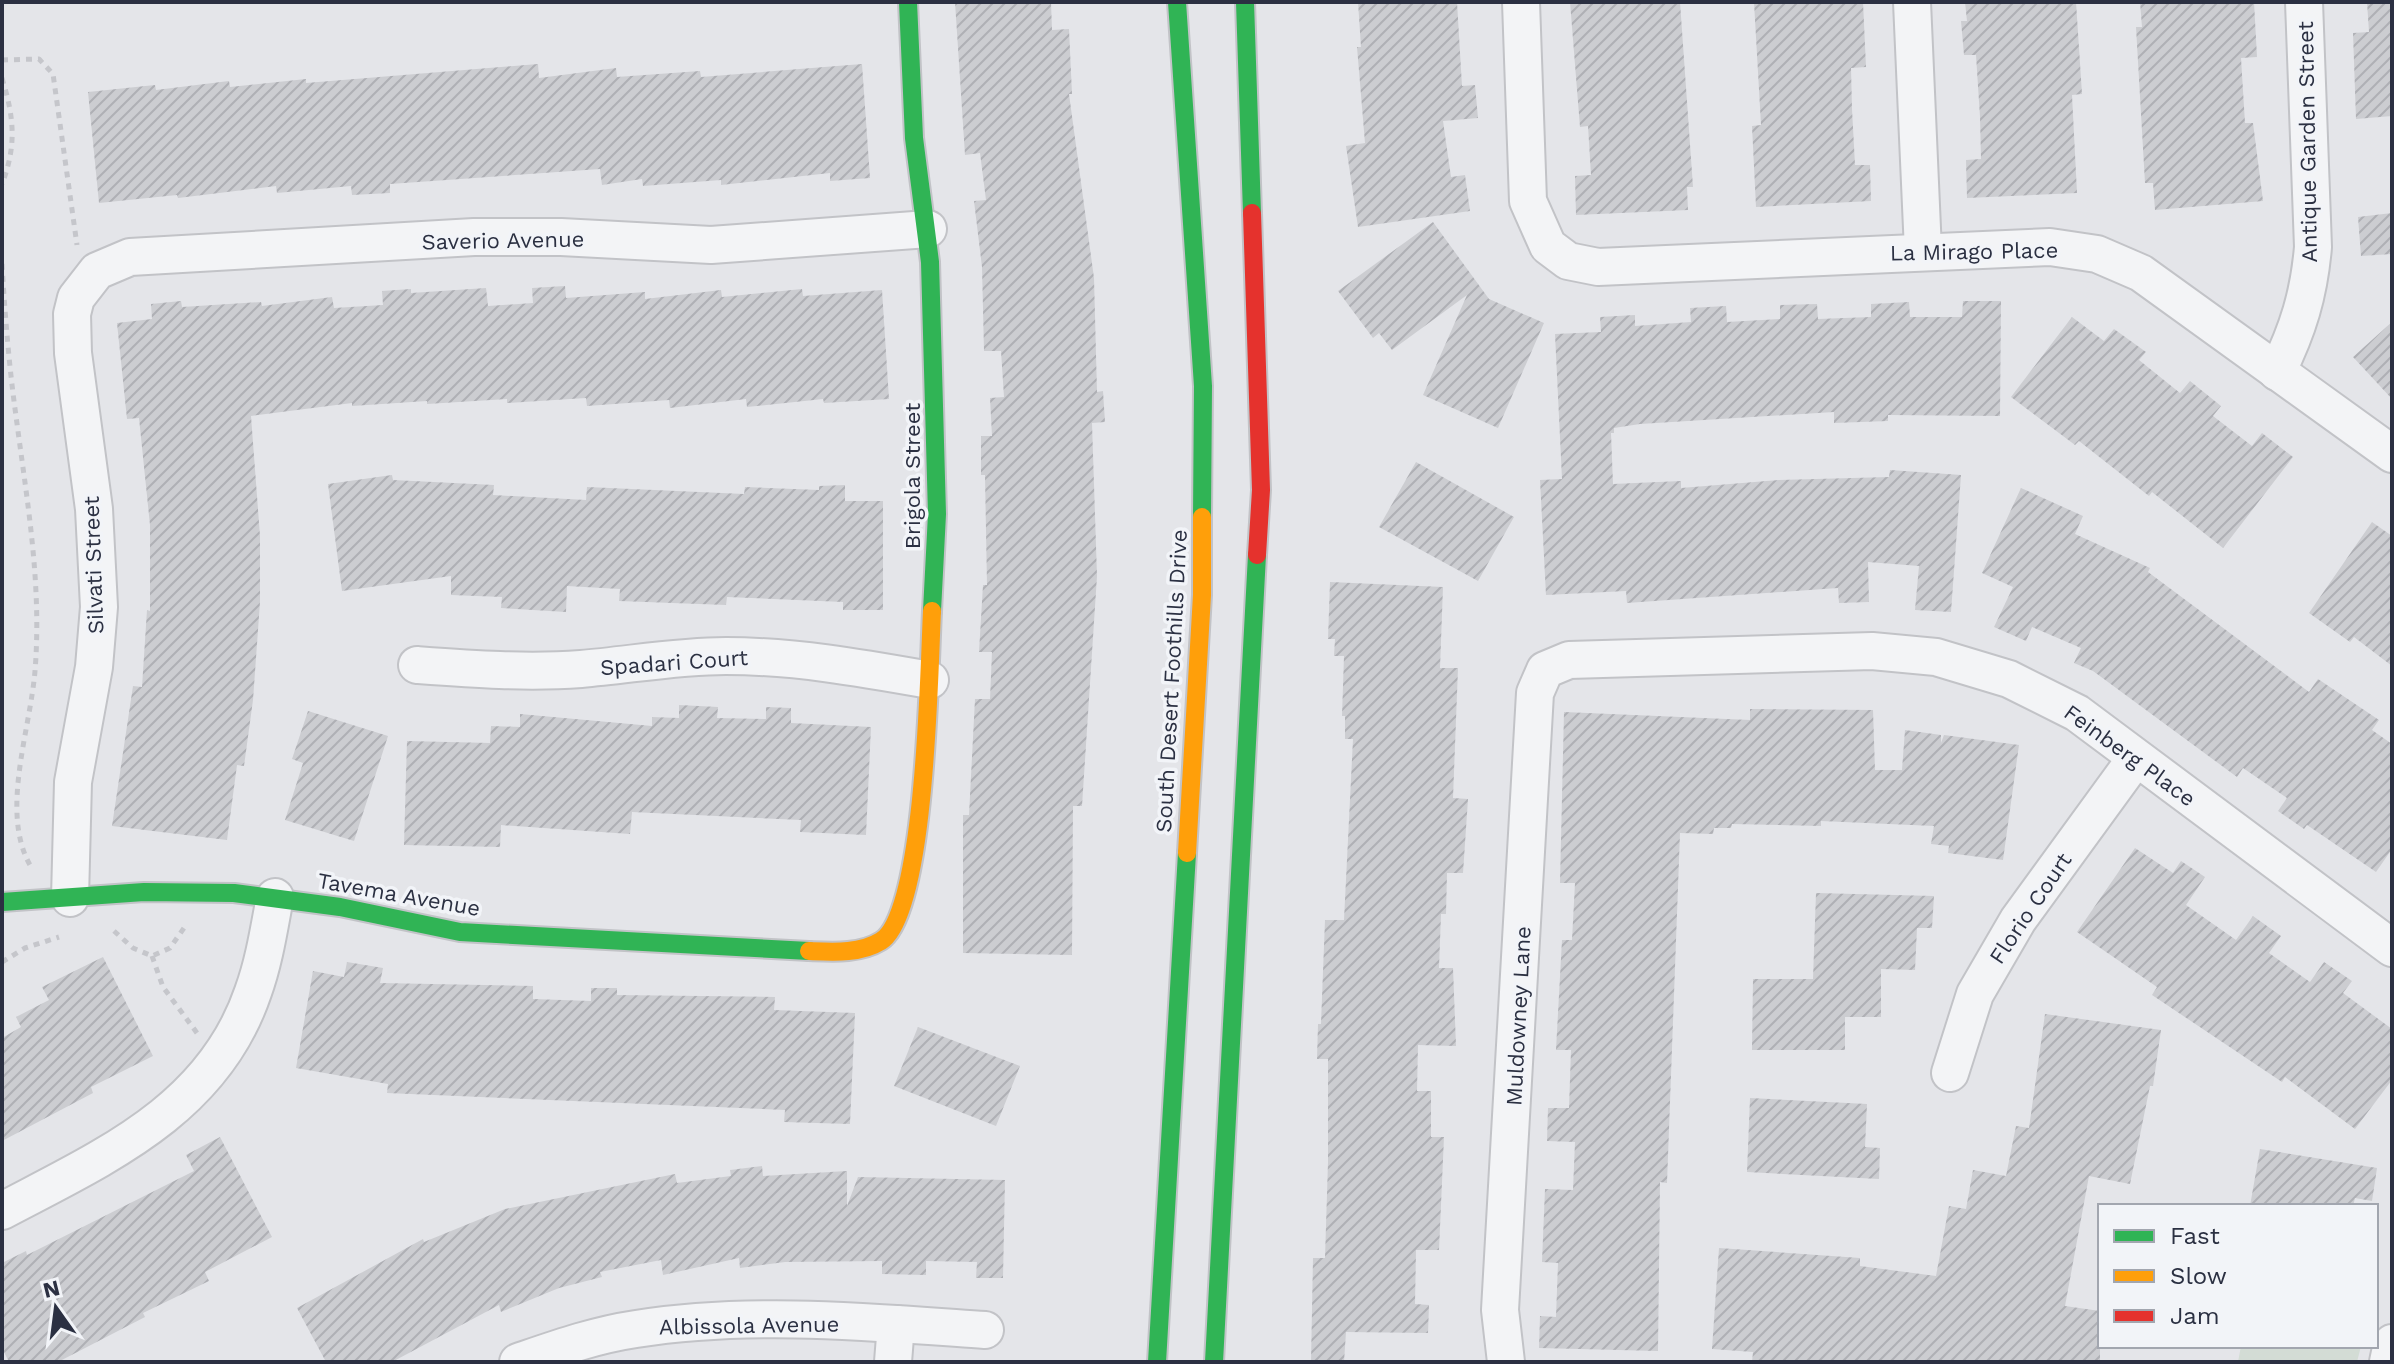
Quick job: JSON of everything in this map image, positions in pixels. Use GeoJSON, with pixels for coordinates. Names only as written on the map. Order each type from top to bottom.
{"type":"FeatureCollection","features":[{"type":"Feature","properties":{"kind":"main road","name":"Brigola Street"},"geometry":{"type":"LineString","coordinates":[[881,941],[901,918],[917,832],[930,680],[937,470],[928,229],[913,124],[908,2]]}},
{"type":"Feature","properties":{"kind":"main road","name":"South Desert Foothills Drive"},"geometry":{"type":"LineString","coordinates":[[1157,1362],[1202,595],[1203,386],[1177,2]]}},
{"type":"Feature","properties":{"kind":"main road"},"geometry":{"type":"LineString","coordinates":[[1214,1362],[1261,490],[1245,2]]}},
{"type":"Feature","properties":{"kind":"main road","name":"Tavema Avenue"},"geometry":{"type":"LineString","coordinates":[[2,902],[70,915],[178,891],[275,897],[460,932],[831,953],[857,950],[881,941]]}},
{"type":"Feature","properties":{"kind":"street","name":"La Mirago Place"},"geometry":{"type":"LineString","coordinates":[[1521,2],[1528,201],[1548,246],[1568,261],[1598,267],[2050,247],[2097,254],[2141,273],[2392,454]]}},
{"type":"Feature","properties":{"kind":"street"},"geometry":{"type":"LineString","coordinates":[[1912,2],[1923,251]]}},
{"type":"Feature","properties":{"kind":"street","name":"Antique Garden Street"},"geometry":{"type":"LineString","coordinates":[[2277,372],[2299,328],[2310,286],[2313,247],[2304,2]]}},
{"type":"Feature","properties":{"kind":"street","name":"Saverio Avenue"},"geometry":{"type":"LineString","coordinates":[[81,266],[97,271],[130,257],[500,237],[711,245],[928,229]]}},
{"type":"Feature","properties":{"kind":"street","name":"Silvati Street"},"geometry":{"type":"LineString","coordinates":[[70,915],[71,796],[94,667],[99,607],[94,509],[71,333],[81,266]]}},
{"type":"Feature","properties":{"kind":"street","name":"Feinberg Place"},"geometry":{"type":"LineString","coordinates":[[1545,670],[1569,660],[1872,651],[1936,657],[2009,679],[2077,713],[2392,948]]}},
{"type":"Feature","properties":{"kind":"street","name":"Spadari Court"},"geometry":{"type":"LineString","coordinates":[[417,665],[521,671],[688,656],[758,656],[840,665],[930,680]]}},
{"type":"Feature","properties":{"kind":"street","name":"Muldowney Lane"},"geometry":{"type":"LineString","coordinates":[[1506,1362],[1500,1310],[1535,693],[1545,670]]}},
{"type":"Feature","properties":{"kind":"street","name":"Florio Court"},"geometry":{"type":"LineString","coordinates":[[1950,1073],[1975,994],[2018,920],[2136,758]]}},
{"type":"Feature","properties":{"kind":"street"},"geometry":{"type":"LineString","coordinates":[[2,1211],[142,1134],[200,1084],[243,1018],[261,966],[275,897]]}},
{"type":"Feature","properties":{"kind":"street","name":"Albissola Avenue"},"geometry":{"type":"LineString","coordinates":[[518,1362],[571,1344],[634,1329],[700,1321],[896,1324],[985,1330]]}},
{"type":"Feature","properties":{"kind":"street"},"geometry":{"type":"LineString","coordinates":[[893,1362],[896,1324]]}},
{"type":"Feature","properties":{"kind":"street"},"geometry":{"type":"LineString","coordinates":[[2388,1362],[2392,1343]]}},
{"type":"Feature","properties":{"kind":"path"},"geometry":{"type":"LineString","coordinates":[[2,60],[39,59],[53,74],[81,266]]}},
{"type":"Feature","properties":{"kind":"path"},"geometry":{"type":"LineString","coordinates":[[2,78],[15,130],[13,150],[2,184]]}},
{"type":"Feature","properties":{"kind":"path"},"geometry":{"type":"LineString","coordinates":[[2,264],[15,412],[36,565],[34,678],[9,808],[15,844],[31,866]]}},
{"type":"Feature","properties":{"kind":"path"},"geometry":{"type":"LineString","coordinates":[[2,962],[70,915]]}},
{"type":"Feature","properties":{"kind":"path"},"geometry":{"type":"LineString","coordinates":[[102,926],[113,930],[142,953],[152,956],[170,948],[183,929],[191,924]]}},
{"type":"Feature","properties":{"kind":"path"},"geometry":{"type":"LineString","coordinates":[[152,956],[168,996],[199,1035]]}},
{"type":"Feature","properties":{"kind":"shaded area"},"geometry":{"type":"Polygon","coordinates":[[[2241,1348],[2360,1348],[2357,1362],[2238,1362],[2241,1348]]]}},
{"type":"Feature","properties":{"kind":"building"},"geometry":{"type":"Polygon","coordinates":[[[955,2],[1051,2],[1052,30],[1069,29],[1072,94],[1069,94],[1094,278],[1097,392],[1103,391],[1105,422],[1092,423],[1097,576],[1082,806],[1073,806],[1072,955],[963,953],[963,815],[969,815],[975,699],[990,699],[992,652],[979,652],[983,585],[987,585],[985,475],[981,475],[981,436],[992,436],[990,398],[1004,397],[1001,351],[984,351],[982,267],[974,201],[986,200],[980,153],[965,155],[955,2]]]}},
{"type":"Feature","properties":{"kind":"building"},"geometry":{"type":"Polygon","coordinates":[[[1358,2],[1457,2],[1462,86],[1475,85],[1478,118],[1443,121],[1451,177],[1465,175],[1470,211],[1358,227],[1346,146],[1365,143],[1357,47],[1361,47],[1358,2]]]}},
{"type":"Feature","properties":{"kind":"building"},"geometry":{"type":"Polygon","coordinates":[[[1570,2],[1680,2],[1693,187],[1687,187],[1688,210],[1576,215],[1575,176],[1591,175],[1588,126],[1580,127],[1570,2]]]}},
{"type":"Feature","properties":{"kind":"building"},"geometry":{"type":"Polygon","coordinates":[[[1754,2],[1863,2],[1866,67],[1851,68],[1852,109],[1855,165],[1870,165],[1871,201],[1756,207],[1752,126],[1761,125],[1754,2]]]}},
{"type":"Feature","properties":{"kind":"building"},"geometry":{"type":"Polygon","coordinates":[[[1965,2],[2076,2],[2082,94],[2072,95],[2077,193],[1967,198],[1966,160],[1981,159],[1976,55],[1964,55],[1961,21],[1967,21],[1965,2]]]}},
{"type":"Feature","properties":{"kind":"building"},"geometry":{"type":"Polygon","coordinates":[[[2140,2],[2254,2],[2257,57],[2241,58],[2245,123],[2253,123],[2263,201],[2155,210],[2153,183],[2145,183],[2136,27],[2142,27],[2140,2]]]}},
{"type":"Feature","properties":{"kind":"building"},"geometry":{"type":"Polygon","coordinates":[[[2367,2],[2392,2],[2392,116],[2356,119],[2353,33],[2369,32],[2367,2]]]}},
{"type":"Feature","properties":{"kind":"building"},"geometry":{"type":"Polygon","coordinates":[[[538,64],[539,78],[616,68],[617,77],[700,71],[701,77],[862,64],[870,178],[830,181],[830,173],[721,185],[721,180],[643,186],[642,179],[602,185],[600,169],[390,184],[390,193],[352,195],[351,186],[277,193],[276,186],[178,198],[177,195],[99,203],[88,92],[155,85],[156,90],[229,81],[230,87],[306,79],[306,83],[538,64]]]}},
{"type":"Feature","properties":{"kind":"building"},"geometry":{"type":"Polygon","coordinates":[[[2392,213],[2392,254],[2361,256],[2358,217],[2392,213]]]}},
{"type":"Feature","properties":{"kind":"building"},"geometry":{"type":"Polygon","coordinates":[[[1433,222],[1489,299],[1544,323],[1498,428],[1423,395],[1467,295],[1392,350],[1379,333],[1373,338],[1338,291],[1433,222]]]}},
{"type":"Feature","properties":{"kind":"building"},"geometry":{"type":"Polygon","coordinates":[[[565,286],[566,298],[645,292],[645,299],[721,290],[722,297],[802,289],[803,296],[882,290],[889,399],[824,403],[823,399],[747,407],[746,399],[670,408],[669,400],[587,406],[586,398],[507,403],[507,399],[427,404],[427,401],[352,406],[352,403],[251,416],[260,536],[260,602],[253,700],[244,766],[237,765],[227,840],[112,826],[133,686],[142,687],[147,610],[150,611],[150,525],[139,418],[127,419],[117,323],[152,319],[151,304],[181,301],[182,307],[261,302],[262,306],[332,297],[334,308],[383,305],[382,291],[411,289],[411,293],[486,288],[488,306],[533,303],[532,288],[565,286]]]}},
{"type":"Feature","properties":{"kind":"building"},"geometry":{"type":"Polygon","coordinates":[[[1963,301],[2001,301],[2000,416],[1888,415],[1888,421],[1834,423],[1834,412],[1640,424],[1614,428],[1614,433],[1611,433],[1613,484],[1681,481],[1681,488],[1779,480],[1889,477],[1890,470],[1961,475],[1951,612],[1915,610],[1919,566],[1868,562],[1869,602],[1839,603],[1838,588],[1627,603],[1626,591],[1546,595],[1540,480],[1562,479],[1555,334],[1601,332],[1600,317],[1635,315],[1635,326],[1691,322],[1690,308],[1726,306],[1727,322],[1780,319],[1780,305],[1817,304],[1818,319],[1871,317],[1871,304],[1909,302],[1910,317],[1962,317],[1963,301]]]}},
{"type":"Feature","properties":{"kind":"building"},"geometry":{"type":"Polygon","coordinates":[[[2072,317],[2104,341],[2114,329],[2146,352],[2139,360],[2180,393],[2190,381],[2221,406],[2213,416],[2252,446],[2262,433],[2293,457],[2223,548],[2152,492],[2149,496],[2079,441],[2075,445],[2011,397],[2072,317]]]}},
{"type":"Feature","properties":{"kind":"building"},"geometry":{"type":"Polygon","coordinates":[[[2392,322],[2392,399],[2353,357],[2392,322]]]}},
{"type":"Feature","properties":{"kind":"building"},"geometry":{"type":"Polygon","coordinates":[[[1416,462],[1514,517],[1478,581],[1379,527],[1416,462]]]}},
{"type":"Feature","properties":{"kind":"building"},"geometry":{"type":"Polygon","coordinates":[[[392,475],[393,480],[494,485],[493,495],[586,500],[587,487],[744,494],[745,487],[819,490],[819,486],[845,485],[845,501],[883,501],[883,610],[843,610],[843,602],[727,597],[726,605],[619,601],[620,589],[567,586],[566,612],[501,608],[502,597],[451,595],[451,576],[342,591],[328,484],[392,475]]]}},
{"type":"Feature","properties":{"kind":"building"},"geometry":{"type":"Polygon","coordinates":[[[2021,488],[2083,516],[2075,534],[2150,568],[2148,572],[2309,692],[2318,679],[2379,720],[2372,730],[2392,744],[2392,849],[2376,872],[2307,825],[2304,829],[2278,811],[2287,798],[2243,768],[2237,777],[2093,671],[2074,663],[2081,648],[2032,627],[2026,641],[1994,627],[2013,587],[1982,573],[2021,488]]]}},
{"type":"Feature","properties":{"kind":"building"},"geometry":{"type":"Polygon","coordinates":[[[2372,522],[2392,536],[2392,666],[2354,637],[2350,642],[2309,613],[2372,522]]]}},
{"type":"Feature","properties":{"kind":"building"},"geometry":{"type":"Polygon","coordinates":[[[1330,582],[1443,587],[1440,668],[1458,668],[1453,798],[1468,799],[1463,873],[1447,873],[1446,914],[1441,914],[1439,968],[1453,968],[1456,1046],[1418,1045],[1417,1091],[1431,1091],[1431,1137],[1444,1137],[1439,1250],[1416,1250],[1415,1304],[1429,1305],[1428,1333],[1346,1332],[1344,1362],[1311,1362],[1313,1258],[1325,1258],[1328,1059],[1317,1059],[1325,920],[1344,920],[1353,739],[1345,739],[1345,716],[1342,716],[1344,656],[1334,656],[1335,639],[1328,639],[1330,582]]]}},
{"type":"Feature","properties":{"kind":"building"},"geometry":{"type":"Polygon","coordinates":[[[679,705],[718,707],[717,718],[766,719],[766,707],[791,708],[791,723],[871,727],[866,835],[800,832],[801,820],[632,812],[630,834],[501,825],[500,847],[404,845],[407,741],[490,743],[491,726],[520,727],[520,714],[652,726],[652,717],[679,718],[679,705]]]}},
{"type":"Feature","properties":{"kind":"building"},"geometry":{"type":"Polygon","coordinates":[[[1750,709],[1873,710],[1875,770],[1902,770],[1905,730],[1941,735],[1941,743],[1944,735],[2019,745],[2003,860],[1948,853],[1949,846],[1931,844],[1934,826],[1821,821],[1821,826],[1732,824],[1731,828],[1714,828],[1713,834],[1680,833],[1667,1183],[1660,1182],[1658,1351],[1539,1348],[1540,1316],[1556,1317],[1558,1263],[1542,1262],[1545,1189],[1573,1190],[1575,1142],[1547,1141],[1548,1108],[1569,1108],[1571,1050],[1556,1050],[1562,940],[1572,940],[1575,883],[1560,883],[1564,712],[1750,720],[1750,709]]]}},
{"type":"Feature","properties":{"kind":"building"},"geometry":{"type":"Polygon","coordinates":[[[308,711],[388,736],[354,841],[285,820],[303,763],[292,759],[308,711]]]}},
{"type":"Feature","properties":{"kind":"building"},"geometry":{"type":"Polygon","coordinates":[[[2135,848],[2173,873],[2181,861],[2205,877],[2186,905],[2236,940],[2253,916],[2281,936],[2269,953],[2310,982],[2324,962],[2352,981],[2343,993],[2392,1029],[2392,1080],[2355,1129],[2285,1077],[2282,1082],[2152,995],[2157,987],[2077,932],[2135,848]]]}},
{"type":"Feature","properties":{"kind":"building"},"geometry":{"type":"Polygon","coordinates":[[[1816,893],[1934,896],[1932,928],[1917,928],[1915,970],[1881,969],[1881,1017],[1845,1017],[1845,1050],[1752,1050],[1753,979],[1813,979],[1816,893]]]}},
{"type":"Feature","properties":{"kind":"building"},"geometry":{"type":"Polygon","coordinates":[[[103,957],[153,1056],[91,1087],[93,1093],[2,1141],[2,1038],[21,1027],[16,1017],[49,1000],[42,987],[103,957]]]}},
{"type":"Feature","properties":{"kind":"building"},"geometry":{"type":"Polygon","coordinates":[[[347,962],[383,968],[380,983],[533,986],[533,999],[591,1001],[591,988],[617,988],[617,995],[775,997],[774,1010],[855,1013],[850,1124],[784,1122],[785,1110],[387,1093],[388,1084],[296,1068],[313,971],[344,977],[347,962]]]}},
{"type":"Feature","properties":{"kind":"building"},"geometry":{"type":"Polygon","coordinates":[[[2045,1014],[2161,1030],[2153,1086],[2150,1086],[2130,1184],[2089,1176],[2065,1306],[2098,1311],[2100,1362],[1752,1362],[1753,1352],[1712,1349],[1719,1248],[1860,1258],[1860,1266],[1936,1276],[1949,1206],[1966,1209],[1973,1170],[2006,1176],[2016,1126],[2029,1128],[2045,1014]]]}},
{"type":"Feature","properties":{"kind":"building"},"geometry":{"type":"Polygon","coordinates":[[[918,1027],[1020,1066],[996,1126],[894,1086],[918,1027]]]}},
{"type":"Feature","properties":{"kind":"building"},"geometry":{"type":"Polygon","coordinates":[[[1750,1098],[1867,1104],[1865,1147],[1880,1148],[1879,1179],[1747,1172],[1750,1098]]]}},
{"type":"Feature","properties":{"kind":"building"},"geometry":{"type":"Polygon","coordinates":[[[220,1137],[272,1237],[205,1272],[209,1281],[143,1313],[145,1317],[58,1362],[9,1362],[2,1348],[2,1263],[26,1251],[27,1255],[194,1171],[186,1155],[220,1137]]]}},
{"type":"Feature","properties":{"kind":"building"},"geometry":{"type":"Polygon","coordinates":[[[2260,1149],[2377,1168],[2372,1201],[2355,1198],[2354,1204],[2250,1204],[2260,1149]]]}},
{"type":"Feature","properties":{"kind":"building"},"geometry":{"type":"Polygon","coordinates":[[[762,1166],[763,1176],[847,1171],[847,1206],[858,1177],[1005,1180],[1003,1278],[976,1278],[977,1262],[926,1261],[926,1275],[882,1274],[882,1261],[785,1262],[740,1268],[739,1258],[663,1275],[661,1260],[600,1272],[602,1277],[559,1288],[501,1312],[499,1305],[392,1362],[326,1362],[297,1308],[423,1239],[424,1242],[505,1209],[675,1174],[677,1183],[731,1176],[730,1170],[762,1166]]]}},
{"type":"Feature","properties":{"kind":"traffic: fast"},"geometry":{"type":"LineString","coordinates":[[908,2],[914,138],[930,262],[937,514],[932,611]]}},
{"type":"Feature","properties":{"kind":"traffic: fast"},"geometry":{"type":"LineString","coordinates":[[1177,2],[1203,386],[1202,517]]}},
{"type":"Feature","properties":{"kind":"traffic: fast"},"geometry":{"type":"LineString","coordinates":[[1245,2],[1252,213]]}},
{"type":"Feature","properties":{"kind":"traffic: fast"},"geometry":{"type":"LineString","coordinates":[[1214,1362],[1257,555]]}},
{"type":"Feature","properties":{"kind":"traffic: fast"},"geometry":{"type":"LineString","coordinates":[[1157,1362],[1187,853]]}},
{"type":"Feature","properties":{"kind":"traffic: fast"},"geometry":{"type":"LineString","coordinates":[[2,902],[144,892],[234,893],[340,907],[460,932],[809,951]]}},
{"type":"Feature","properties":{"kind":"traffic: slow"},"geometry":{"type":"LineString","coordinates":[[1187,853],[1202,595],[1202,517]]}},
{"type":"Feature","properties":{"kind":"traffic: slow"},"geometry":{"type":"LineString","coordinates":[[809,951],[846,951],[873,945],[881,941],[896,921],[908,886],[916,840],[926,734],[932,611]]}},
{"type":"Feature","properties":{"kind":"traffic: jam"},"geometry":{"type":"LineString","coordinates":[[1252,213],[1261,490],[1257,555]]}}]}
